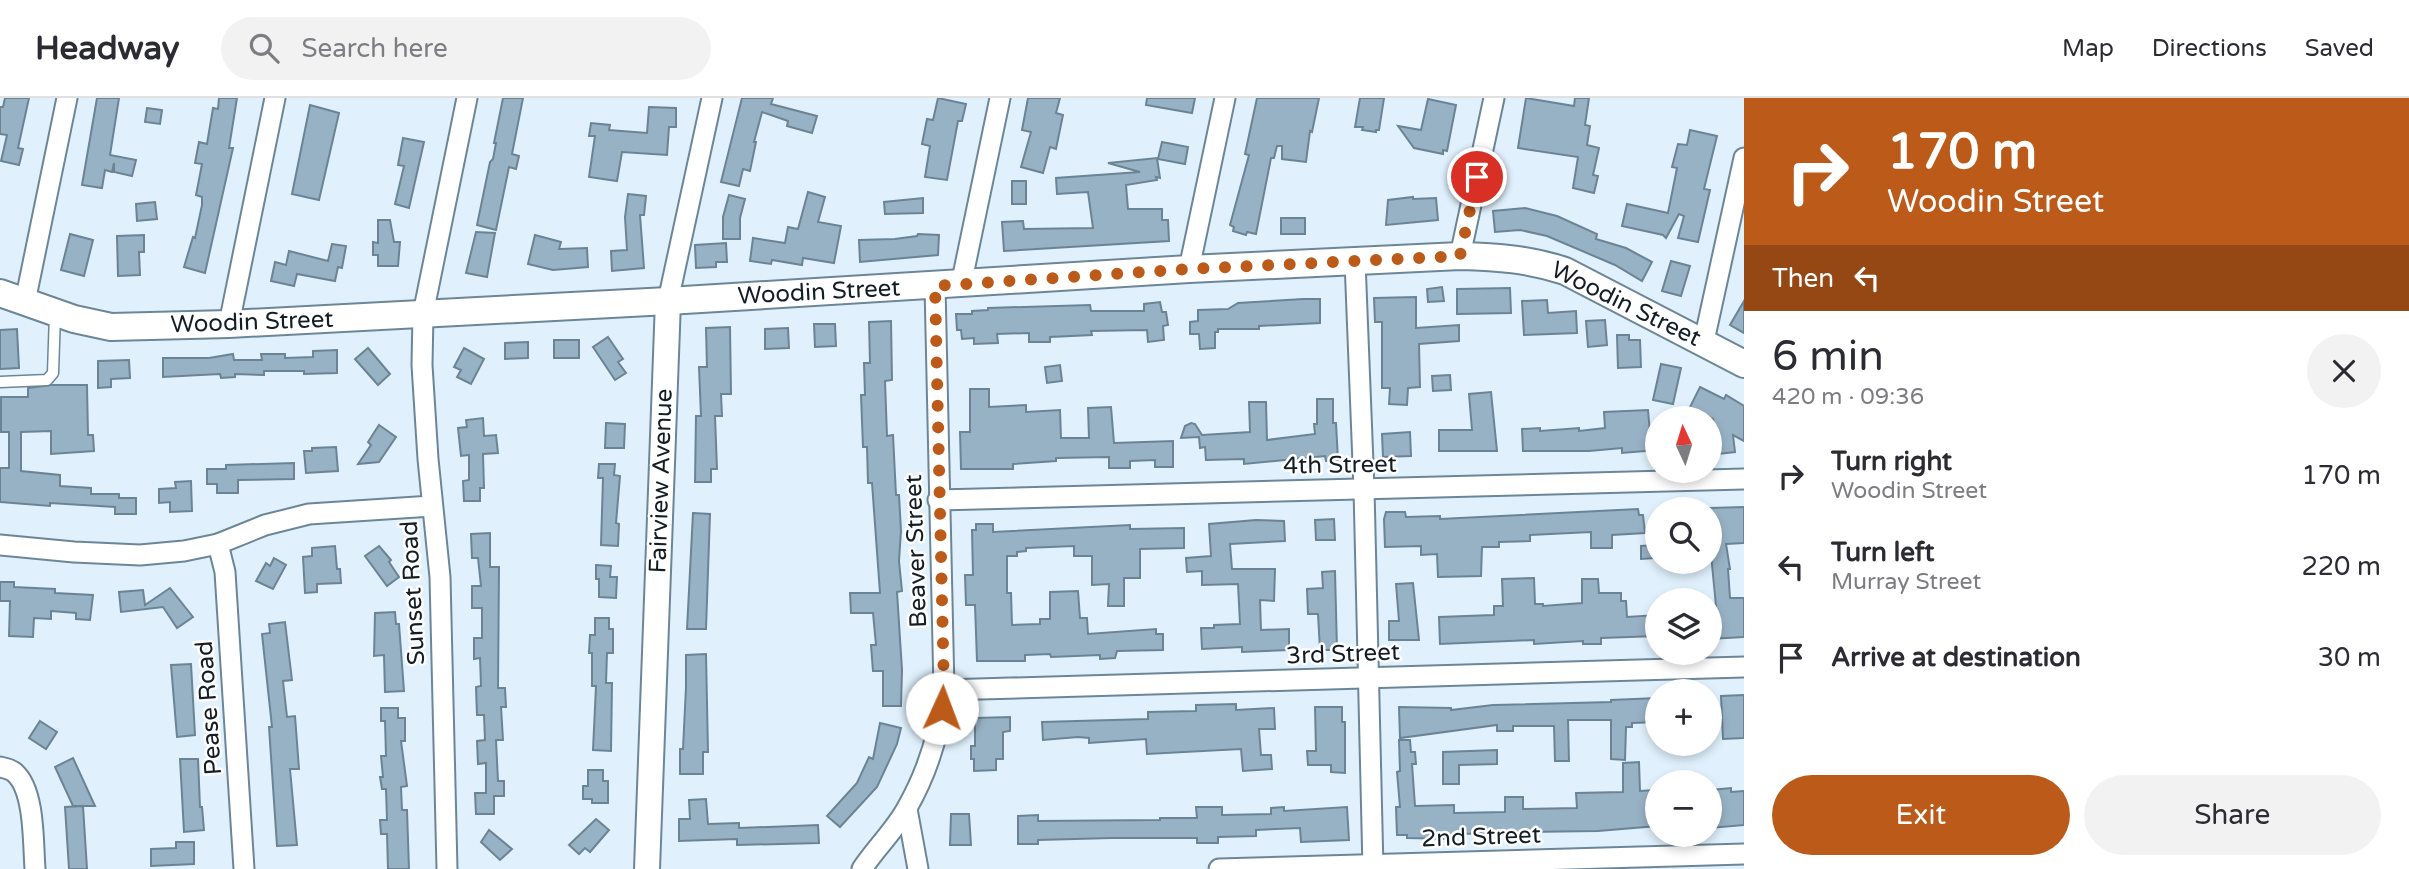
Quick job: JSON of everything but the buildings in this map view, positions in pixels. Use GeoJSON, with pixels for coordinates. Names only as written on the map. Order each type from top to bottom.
{"type":"FeatureCollection","features":[{"type":"Feature","properties":{"kind":"main road","name":"Woodin Street"},"geometry":{"type":"LineString","coordinates":[[0,293],[55,313],[111,327],[229,324],[668,301],[1189,269],[1460,256],[1505,257],[1538,262],[1565,271],[1744,364]]}},
{"type":"Feature","properties":{"kind":"street"},"geometry":{"type":"LineString","coordinates":[[25,302],[67,98]]}},
{"type":"Feature","properties":{"kind":"street"},"geometry":{"type":"LineString","coordinates":[[229,324],[275,98]]}},
{"type":"Feature","properties":{"kind":"street","name":"Sunset Road"},"geometry":{"type":"LineString","coordinates":[[447,869],[440,577],[422,366],[423,314],[467,98]]}},
{"type":"Feature","properties":{"kind":"street","name":"Fairview Avenue"},"geometry":{"type":"LineString","coordinates":[[647,869],[668,301],[712,98]]}},
{"type":"Feature","properties":{"kind":"street"},"geometry":{"type":"LineString","coordinates":[[961,285],[1000,98]]}},
{"type":"Feature","properties":{"kind":"street"},"geometry":{"type":"LineString","coordinates":[[1189,269],[1225,98]]}},
{"type":"Feature","properties":{"kind":"street"},"geometry":{"type":"LineString","coordinates":[[1460,256],[1493,98]]}},
{"type":"Feature","properties":{"kind":"street"},"geometry":{"type":"LineString","coordinates":[[1704,341],[1744,158]]}},
{"type":"Feature","properties":{"kind":"street"},"geometry":{"type":"LineString","coordinates":[[1354,261],[1364,489],[1373,867]]}},
{"type":"Feature","properties":{"kind":"street","name":"Beaver Street"},"geometry":{"type":"LineString","coordinates":[[862,869],[907,809],[930,759],[941,724],[944,690],[935,286]]}},
{"type":"Feature","properties":{"kind":"street","name":"4th Street"},"geometry":{"type":"LineString","coordinates":[[938,499],[1744,479]]}},
{"type":"Feature","properties":{"kind":"street"},"geometry":{"type":"LineString","coordinates":[[0,545],[140,555],[184,551],[218,544],[265,525],[309,514],[432,506]]}},
{"type":"Feature","properties":{"kind":"street","name":"Pease Road"},"geometry":{"type":"LineString","coordinates":[[218,544],[225,572],[244,869]]}},
{"type":"Feature","properties":{"kind":"street","name":"3rd Street"},"geometry":{"type":"LineString","coordinates":[[944,690],[1744,667]]}},
{"type":"Feature","properties":{"kind":"street"},"geometry":{"type":"LineString","coordinates":[[0,767],[13,770],[25,785],[35,869]]}},
{"type":"Feature","properties":{"kind":"street"},"geometry":{"type":"LineString","coordinates":[[907,809],[918,869]]}},
{"type":"Feature","properties":{"kind":"street","name":"2nd Street"},"geometry":{"type":"LineString","coordinates":[[1219,869],[1373,867],[1744,854]]}},
{"type":"Feature","properties":{"kind":"lane"},"geometry":{"type":"LineString","coordinates":[[0,382],[47,380],[53,373],[55,313]]}},
{"type":"Feature","properties":{"kind":"route"},"geometry":{"type":"LineString","coordinates":[[942,708],[944,690],[935,286],[1189,269],[1460,256],[1477,177]]}}]}
